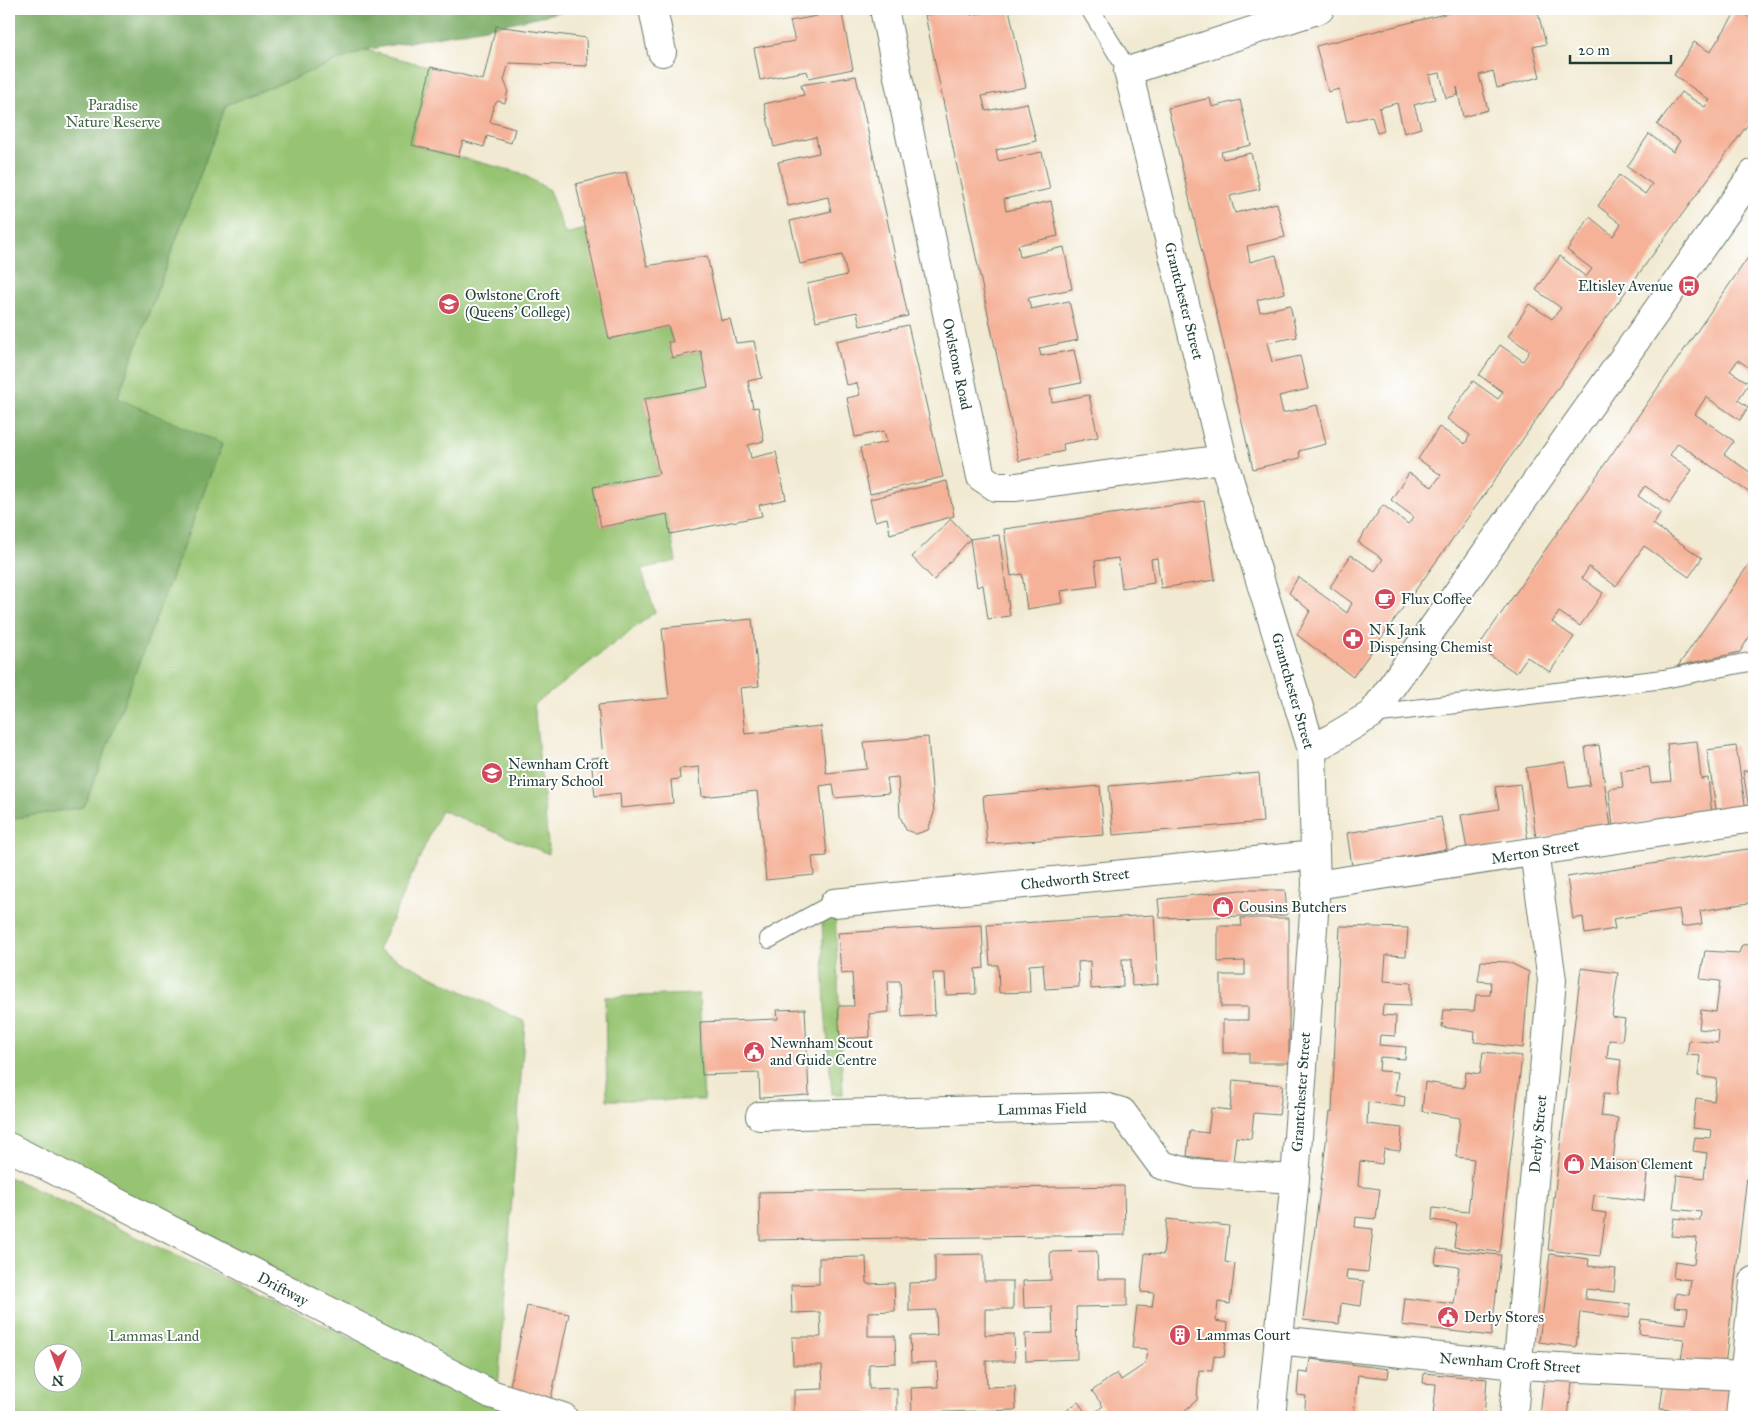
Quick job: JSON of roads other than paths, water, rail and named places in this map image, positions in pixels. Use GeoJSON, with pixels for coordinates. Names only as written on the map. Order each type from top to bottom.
{"type":"FeatureCollection","features":[{"type":"Feature","properties":{"kind":"street"},"geometry":{"type":"LineString","coordinates":[[652,9],[662,52]]}},
{"type":"Feature","properties":{"kind":"street","name":"Owlstone Road"},"geometry":{"type":"LineString","coordinates":[[884,9],[981,478],[996,487],[1016,487],[1223,459]]}},
{"type":"Feature","properties":{"kind":"street"},"geometry":{"type":"LineString","coordinates":[[1128,71],[1320,9]]}},
{"type":"Feature","properties":{"kind":"street","name":"Grantchester Street"},"geometry":{"type":"LineString","coordinates":[[1128,71],[1223,459],[1312,750],[1316,885],[1295,1180],[1271,1417]]}},
{"type":"Feature","properties":{"kind":"street"},"geometry":{"type":"LineString","coordinates":[[1312,750],[1372,714],[1754,173]]}},
{"type":"Feature","properties":{"kind":"street","name":"Merton Street"},"geometry":{"type":"LineString","coordinates":[[1316,885],[1754,818]]}},
{"type":"Feature","properties":{"kind":"street","name":"Derby Street"},"geometry":{"type":"LineString","coordinates":[[1513,1417],[1552,980],[1534,852]]}},
{"type":"Feature","properties":{"kind":"street","name":"Chedworth Street"},"geometry":{"type":"LineString","coordinates":[[834,903],[1316,855]]}},
{"type":"Feature","properties":{"kind":"street","name":"Lammas Field"},"geometry":{"type":"LineString","coordinates":[[760,1116],[1104,1107],[1122,1112],[1161,1165],[1192,1172],[1295,1180]]}},
{"type":"Feature","properties":{"kind":"street","name":"Driftway"},"geometry":{"type":"LineString","coordinates":[[9,1147],[109,1197],[325,1311],[491,1394],[562,1417]]}},
{"type":"Feature","properties":{"kind":"street"},"geometry":{"type":"LineString","coordinates":[[1740,1417],[1754,1281]]}},
{"type":"Feature","properties":{"kind":"street","name":"Newnham Croft Street"},"geometry":{"type":"LineString","coordinates":[[1278,1340],[1517,1365],[1744,1376]]}},
{"type":"Feature","properties":{"kind":"lane"},"geometry":{"type":"LineString","coordinates":[[1090,9],[1128,71]]}},
{"type":"Feature","properties":{"kind":"lane"},"geometry":{"type":"LineString","coordinates":[[1372,714],[1664,679],[1754,661]]}},
{"type":"Feature","properties":{"kind":"lane"},"geometry":{"type":"LineString","coordinates":[[769,939],[834,903]]}},
{"type":"Feature","properties":{"kind":"place","name":"Eltisley Avenue"},"geometry":{"type":"Point","coordinates":[1689,286]}},
{"type":"Feature","properties":{"kind":"place","name":"Owlstone Croft (Queens' College)"},"geometry":{"type":"Point","coordinates":[449,304]}},
{"type":"Feature","properties":{"kind":"place","name":"Flux Coffee"},"geometry":{"type":"Point","coordinates":[1385,599]}},
{"type":"Feature","properties":{"kind":"place","name":"N K Jank Dispensing Chemist"},"geometry":{"type":"Point","coordinates":[1353,639]}},
{"type":"Feature","properties":{"kind":"place","name":"Newnham Croft Primary School"},"geometry":{"type":"Point","coordinates":[492,773]}},
{"type":"Feature","properties":{"kind":"place","name":"Cousins Butchers"},"geometry":{"type":"Point","coordinates":[1223,907]}},
{"type":"Feature","properties":{"kind":"place","name":"Newnham Scout and Guide Centre"},"geometry":{"type":"Point","coordinates":[754,1052]}},
{"type":"Feature","properties":{"kind":"place","name":"Maison Clement"},"geometry":{"type":"Point","coordinates":[1574,1164]}},
{"type":"Feature","properties":{"kind":"place","name":"Derby Stores"},"geometry":{"type":"Point","coordinates":[1448,1317]}},
{"type":"Feature","properties":{"kind":"place","name":"Lammas Court"},"geometry":{"type":"Point","coordinates":[1180,1335]}},
{"type":"Feature","properties":{"kind":"park label","name":"Paradise Nature Reserve"},"geometry":{"type":"Point","coordinates":[113,114]}},
{"type":"Feature","properties":{"kind":"park label","name":"Lammas Land"},"geometry":{"type":"Point","coordinates":[154,1336]}}]}
